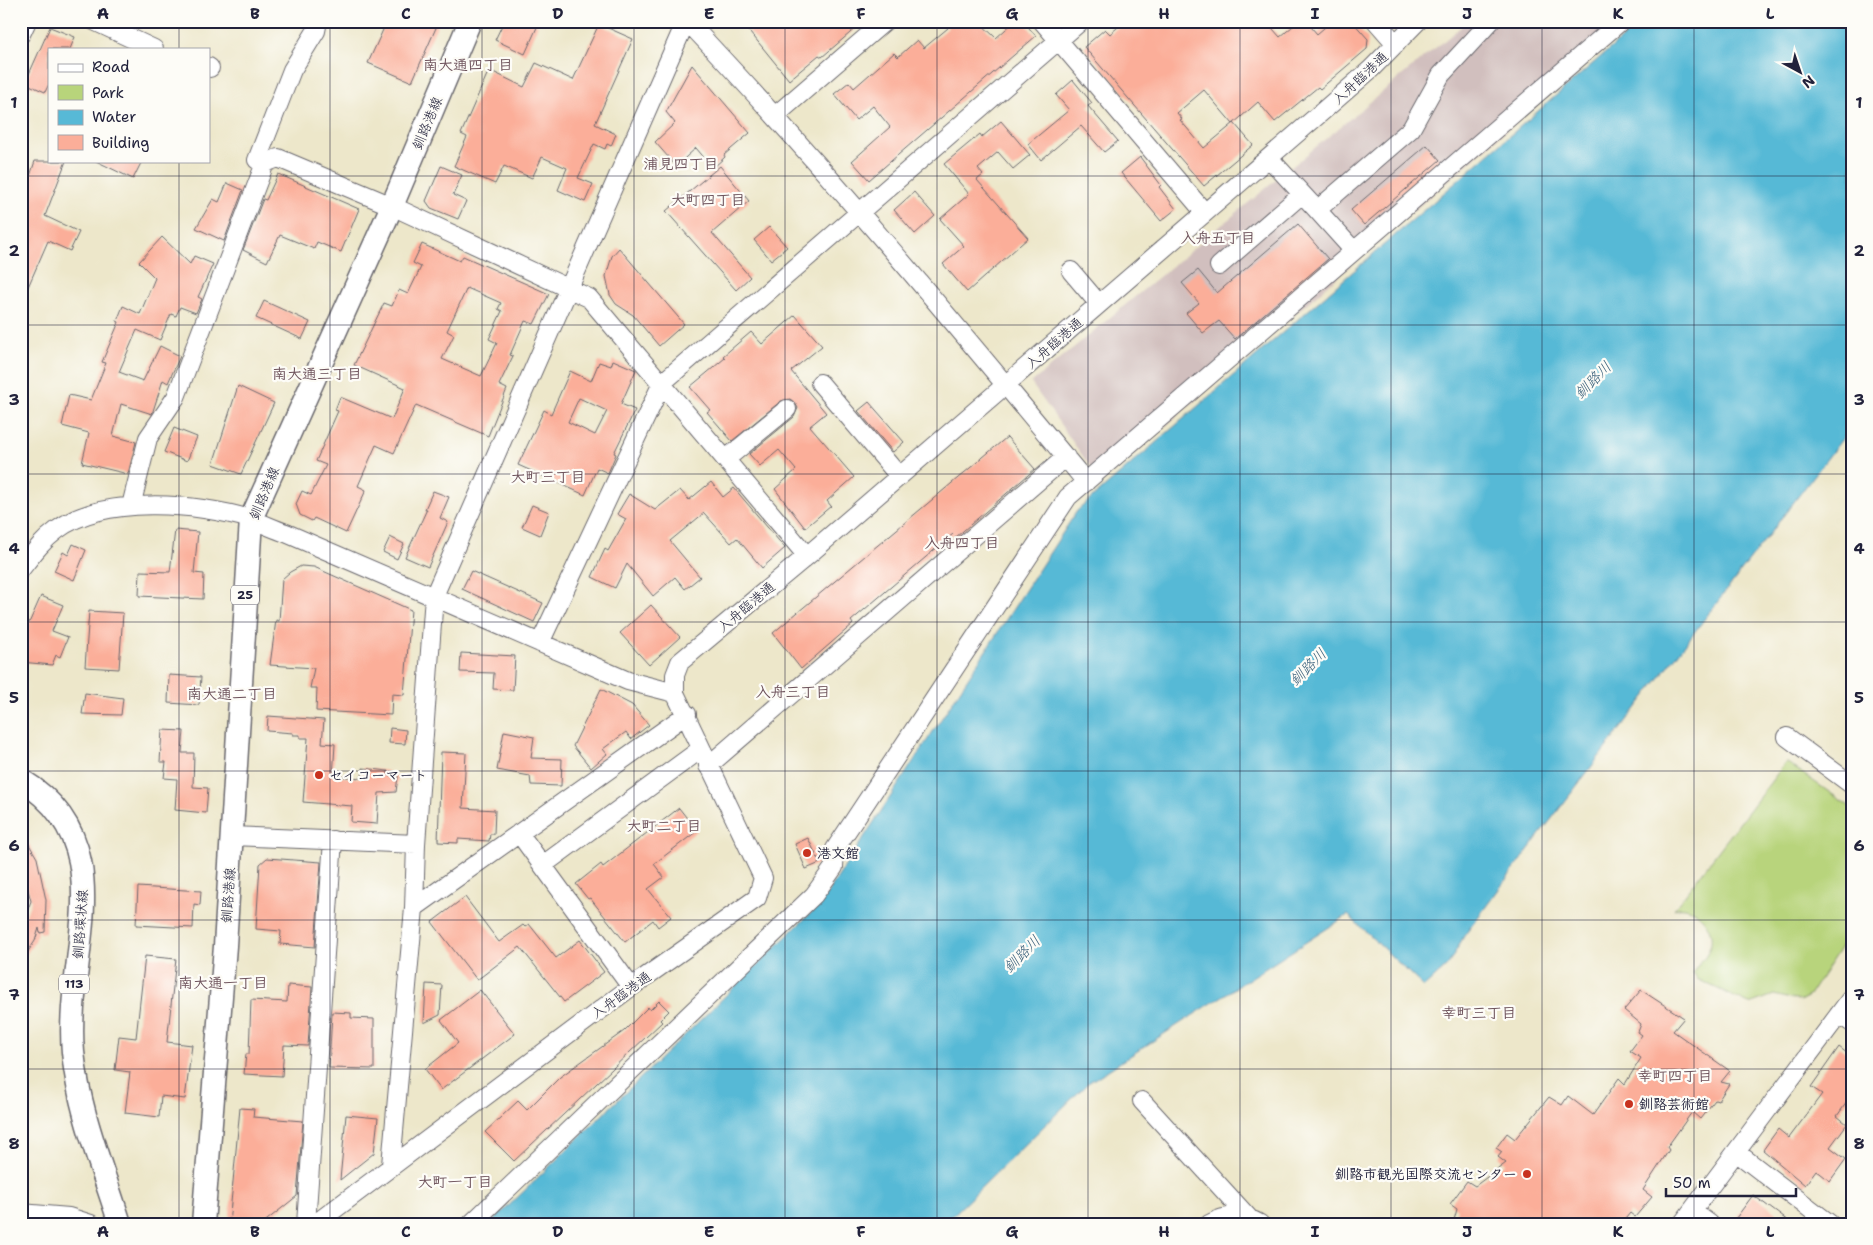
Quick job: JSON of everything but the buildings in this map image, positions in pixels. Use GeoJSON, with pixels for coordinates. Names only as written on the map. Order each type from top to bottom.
{"type":"FeatureCollection","features":[{"type":"Feature","properties":{"kind":"main road","name":"釧路港線"},"geometry":{"type":"LineString","coordinates":[[201,1221],[232,836],[251,520],[392,206],[470,21]]}},
{"type":"Feature","properties":{"kind":"main road","name":"釧路環状線"},"geometry":{"type":"LineString","coordinates":[[21,780],[61,812],[74,842],[83,874],[83,908],[71,1012],[73,1051],[80,1103],[91,1141],[117,1214],[129,1224]]}},
{"type":"Feature","properties":{"kind":"street"},"geometry":{"type":"LineString","coordinates":[[21,34],[27,21]]}},
{"type":"Feature","properties":{"kind":"street"},"geometry":{"type":"LineString","coordinates":[[94,21],[152,48]]}},
{"type":"Feature","properties":{"kind":"street"},"geometry":{"type":"LineString","coordinates":[[318,21],[316,31],[292,70],[258,160],[265,163],[278,158],[392,206],[569,287],[589,298],[808,556]]}},
{"type":"Feature","properties":{"kind":"street"},"geometry":{"type":"LineString","coordinates":[[391,1165],[414,908],[416,844],[434,596],[687,21],[776,115],[1006,384],[1086,482]]}},
{"type":"Feature","properties":{"kind":"street"},"geometry":{"type":"LineString","coordinates":[[776,115],[885,21]]}},
{"type":"Feature","properties":{"kind":"street"},"geometry":{"type":"LineString","coordinates":[[1042,21],[1204,213]]}},
{"type":"Feature","properties":{"kind":"street"},"geometry":{"type":"LineString","coordinates":[[540,643],[662,383],[1081,21]]}},
{"type":"Feature","properties":{"kind":"street"},"geometry":{"type":"LineString","coordinates":[[1376,21],[1396,44]]}},
{"type":"Feature","properties":{"kind":"street","name":"入舟臨港通"},"geometry":{"type":"LineString","coordinates":[[315,1224],[391,1165],[631,987],[757,898],[762,878],[708,766],[687,714],[675,692],[675,675],[680,662],[808,556],[1269,158],[1371,69],[1418,21]]}},
{"type":"Feature","properties":{"kind":"street"},"geometry":{"type":"LineString","coordinates":[[1317,210],[1412,129],[1441,75],[1491,21]]}},
{"type":"Feature","properties":{"kind":"street"},"geometry":{"type":"LineString","coordinates":[[471,1224],[814,895],[834,867],[835,849],[1068,497],[1621,21]]}},
{"type":"Feature","properties":{"kind":"street"},"geometry":{"type":"LineString","coordinates":[[1269,158],[1354,251]]}},
{"type":"Feature","properties":{"kind":"street"},"geometry":{"type":"LineString","coordinates":[[131,506],[148,438],[176,397],[265,163]]}},
{"type":"Feature","properties":{"kind":"street"},"geometry":{"type":"LineString","coordinates":[[1219,266],[1302,194]]}},
{"type":"Feature","properties":{"kind":"street"},"geometry":{"type":"LineString","coordinates":[[1071,272],[1099,304]]}},
{"type":"Feature","properties":{"kind":"street"},"geometry":{"type":"LineString","coordinates":[[820,383],[899,476]]}},
{"type":"Feature","properties":{"kind":"street"},"geometry":{"type":"LineString","coordinates":[[726,460],[787,409]]}},
{"type":"Feature","properties":{"kind":"street"},"geometry":{"type":"LineString","coordinates":[[708,766],[1066,457]]}},
{"type":"Feature","properties":{"kind":"street"},"geometry":{"type":"LineString","coordinates":[[21,569],[36,549],[57,529],[81,517],[105,510],[131,506],[165,506],[227,514],[251,520],[434,596],[628,681],[675,692]]}},
{"type":"Feature","properties":{"kind":"street"},"geometry":{"type":"LineString","coordinates":[[414,908],[687,714]]}},
{"type":"Feature","properties":{"kind":"street"},"geometry":{"type":"LineString","coordinates":[[1787,737],[1852,785]]}},
{"type":"Feature","properties":{"kind":"street"},"geometry":{"type":"LineString","coordinates":[[543,865],[701,749]]}},
{"type":"Feature","properties":{"kind":"street"},"geometry":{"type":"LineString","coordinates":[[519,833],[631,987]]}},
{"type":"Feature","properties":{"kind":"street"},"geometry":{"type":"LineString","coordinates":[[232,836],[416,844]]}},
{"type":"Feature","properties":{"kind":"street"},"geometry":{"type":"LineString","coordinates":[[306,1224],[333,840]]}},
{"type":"Feature","properties":{"kind":"street"},"geometry":{"type":"LineString","coordinates":[[1710,1224],[1687,1217],[1736,1152],[1845,1018],[1852,997]]}},
{"type":"Feature","properties":{"kind":"street"},"geometry":{"type":"LineString","coordinates":[[1142,1101],[1254,1220]]}},
{"type":"Feature","properties":{"kind":"street"},"geometry":{"type":"LineString","coordinates":[[1736,1152],[1830,1224]]}},
{"type":"Feature","properties":{"kind":"street"},"geometry":{"type":"LineString","coordinates":[[21,1213],[69,1217],[91,1224]]}},
{"type":"Feature","properties":{"kind":"street"},"geometry":{"type":"LineString","coordinates":[[1209,1224],[1228,1217],[1254,1220]]}},
{"type":"Feature","properties":{"kind":"shaded area"},"geometry":{"type":"Polygon","coordinates":[[[1468,21],[1632,21],[1101,482],[1031,383],[1468,21]]]}},
{"type":"Feature","properties":{"kind":"green space"},"geometry":{"type":"Polygon","coordinates":[[[1786,762],[1852,808],[1852,930],[1809,996],[1800,1001],[1774,995],[1749,1004],[1697,979],[1693,973],[1710,947],[1711,936],[1709,929],[1700,916],[1694,912],[1688,909],[1674,909],[1786,762]]]}},
{"type":"Feature","properties":{"kind":"water","name":"釧路川"},"geometry":{"type":"Polygon","coordinates":[[[1642,21],[1852,21],[1852,426],[1540,834],[1464,936],[1448,965],[1424,987],[1348,915],[1088,1083],[944,1224],[490,1224],[821,903],[1077,511],[1642,21]]]}},
{"type":"Feature","properties":{"kind":"place","name":"セイコーマート"},"geometry":{"type":"Point","coordinates":[319,775]}},
{"type":"Feature","properties":{"kind":"place","name":"港文館"},"geometry":{"type":"Point","coordinates":[807,853]}},
{"type":"Feature","properties":{"kind":"place","name":"釧路芸術館"},"geometry":{"type":"Point","coordinates":[1629,1104]}},
{"type":"Feature","properties":{"kind":"place","name":"釧路市観光国際交流センター"},"geometry":{"type":"Point","coordinates":[1527,1174]}},
{"type":"Feature","properties":{"kind":"district","name":"南大通四丁目"},"geometry":{"type":"Point","coordinates":[468,65]}},
{"type":"Feature","properties":{"kind":"district","name":"浦見四丁目"},"geometry":{"type":"Point","coordinates":[681,164]}},
{"type":"Feature","properties":{"kind":"district","name":"大町四丁目"},"geometry":{"type":"Point","coordinates":[708,200]}},
{"type":"Feature","properties":{"kind":"district","name":"入舟五丁目"},"geometry":{"type":"Point","coordinates":[1218,238]}},
{"type":"Feature","properties":{"kind":"district","name":"南大通三丁目"},"geometry":{"type":"Point","coordinates":[317,374]}},
{"type":"Feature","properties":{"kind":"district","name":"大町三丁目"},"geometry":{"type":"Point","coordinates":[548,477]}},
{"type":"Feature","properties":{"kind":"district","name":"入舟四丁目"},"geometry":{"type":"Point","coordinates":[962,543]}},
{"type":"Feature","properties":{"kind":"district","name":"入舟三丁目"},"geometry":{"type":"Point","coordinates":[793,692]}},
{"type":"Feature","properties":{"kind":"district","name":"南大通二丁目"},"geometry":{"type":"Point","coordinates":[232,694]}},
{"type":"Feature","properties":{"kind":"district","name":"大町二丁目"},"geometry":{"type":"Point","coordinates":[664,826]}},
{"type":"Feature","properties":{"kind":"district","name":"南大通一丁目"},"geometry":{"type":"Point","coordinates":[223,983]}},
{"type":"Feature","properties":{"kind":"district","name":"幸町三丁目"},"geometry":{"type":"Point","coordinates":[1479,1013]}},
{"type":"Feature","properties":{"kind":"district","name":"幸町四丁目"},"geometry":{"type":"Point","coordinates":[1675,1076]}},
{"type":"Feature","properties":{"kind":"district","name":"大町一丁目"},"geometry":{"type":"Point","coordinates":[455,1182]}}]}
